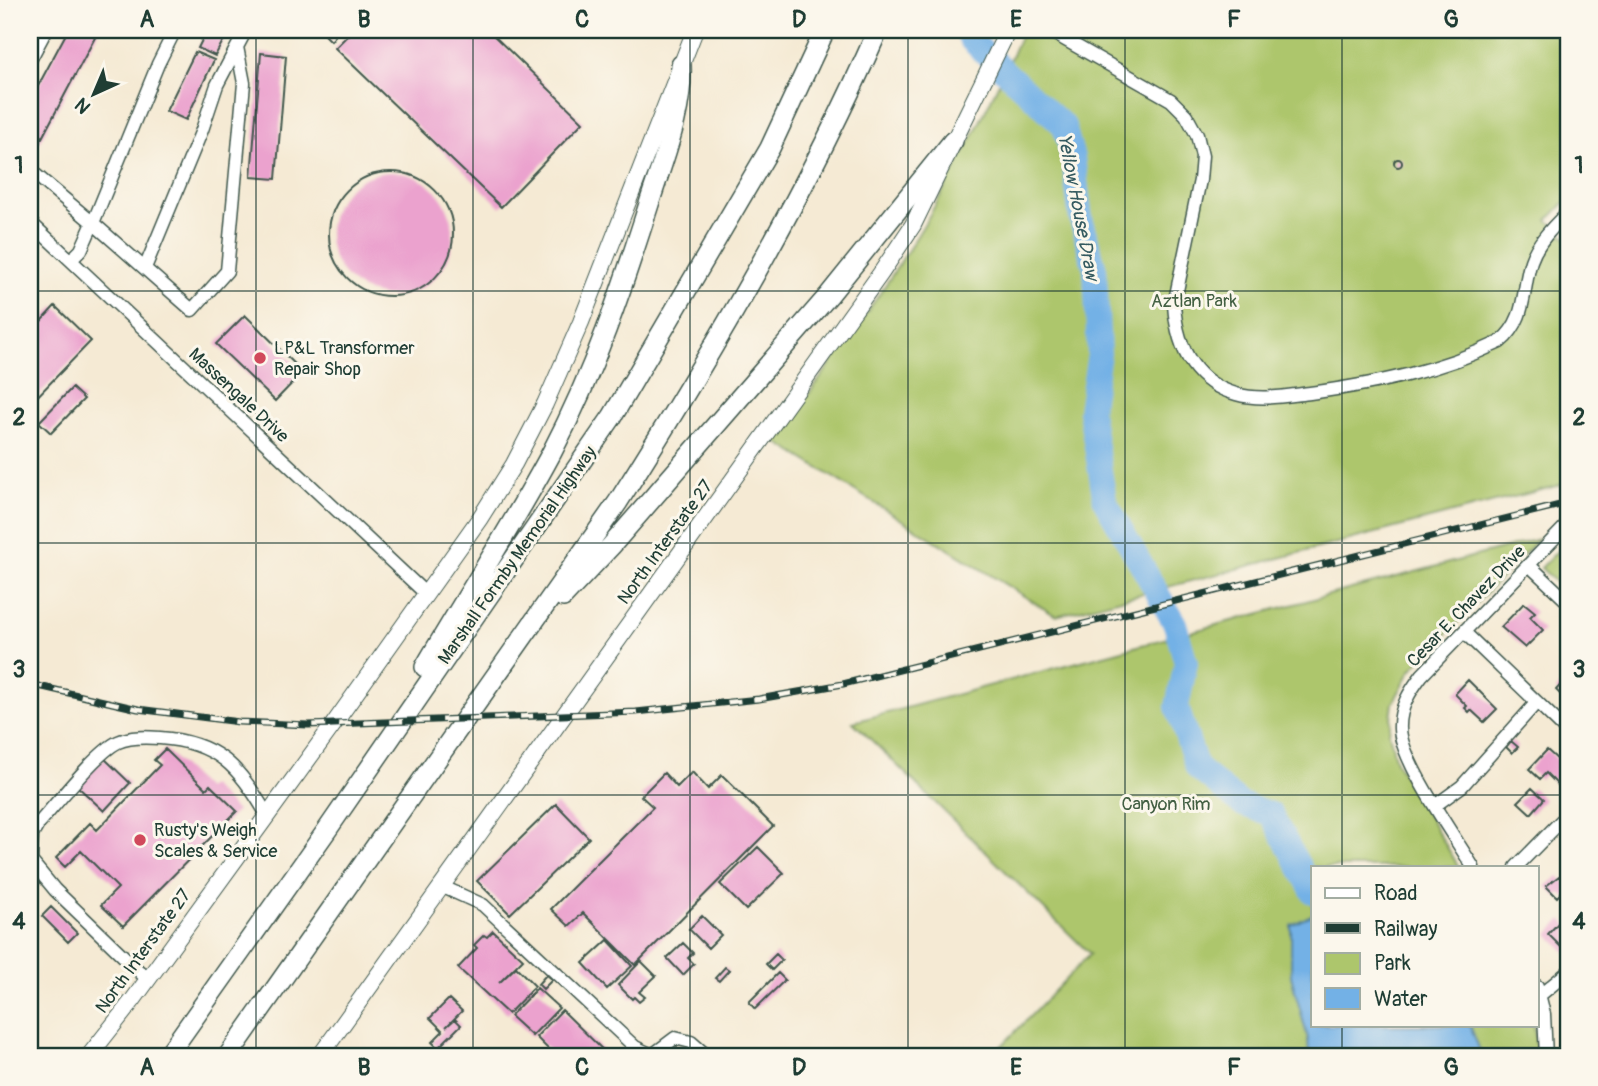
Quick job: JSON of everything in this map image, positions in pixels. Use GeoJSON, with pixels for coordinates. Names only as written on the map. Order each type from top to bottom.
{"type":"FeatureCollection","features":[{"type":"Feature","properties":{"kind":"highway","name":"Marshall Formby Memorial Highway"},"geometry":{"type":"LineString","coordinates":[[167,1056],[612,417],[770,148],[825,30]]}},
{"type":"Feature","properties":{"kind":"highway"},"geometry":{"type":"LineString","coordinates":[[228,1056],[618,502],[710,352],[792,206],[855,82],[878,30]]}},
{"type":"Feature","properties":{"kind":"highway"},"geometry":{"type":"LineString","coordinates":[[332,822],[405,704],[539,474],[588,377],[621,295],[675,120],[682,89],[681,65]]}},
{"type":"Feature","properties":{"kind":"highway"},"geometry":{"type":"LineString","coordinates":[[528,632],[595,564],[829,295],[954,141]]}},
{"type":"Feature","properties":{"kind":"main road","name":"North Interstate 27"},"geometry":{"type":"LineString","coordinates":[[89,1056],[267,815],[480,518],[514,464],[545,404],[581,322],[695,30]]}},
{"type":"Feature","properties":{"kind":"main road","name":"North Interstate 27"},"geometry":{"type":"LineString","coordinates":[[320,1056],[881,273],[913,225],[1008,30]]}},
{"type":"Feature","properties":{"kind":"street"},"geometry":{"type":"LineString","coordinates":[[30,60],[46,30]]}},
{"type":"Feature","properties":{"kind":"street"},"geometry":{"type":"LineString","coordinates":[[71,260],[80,250],[93,223],[158,64],[175,30]]}},
{"type":"Feature","properties":{"kind":"street"},"geometry":{"type":"LineString","coordinates":[[145,268],[202,131],[217,85],[246,30]]}},
{"type":"Feature","properties":{"kind":"street"},"geometry":{"type":"LineString","coordinates":[[1048,30],[1171,100],[1186,114],[1197,135],[1202,156],[1201,168],[1174,305],[1175,326],[1180,343],[1196,369],[1218,387],[1235,394],[1271,398],[1389,381],[1500,342],[1509,334],[1520,314],[1531,261],[1538,247],[1566,218]]}},
{"type":"Feature","properties":{"kind":"street"},"geometry":{"type":"LineString","coordinates":[[30,170],[192,310],[227,271],[244,83],[237,47]]}},
{"type":"Feature","properties":{"kind":"street","name":"Massengale Drive"},"geometry":{"type":"LineString","coordinates":[[30,222],[425,593]]}},
{"type":"Feature","properties":{"kind":"street","name":"Cesar E. Chavez Drive"},"geometry":{"type":"LineString","coordinates":[[1472,866],[1405,752],[1400,728],[1402,710],[1422,675],[1568,524]]}},
{"type":"Feature","properties":{"kind":"street"},"geometry":{"type":"LineString","coordinates":[[1529,565],[1568,602]]}},
{"type":"Feature","properties":{"kind":"street"},"geometry":{"type":"LineString","coordinates":[[1464,632],[1568,732]]}},
{"type":"Feature","properties":{"kind":"street"},"geometry":{"type":"LineString","coordinates":[[1436,805],[1462,786],[1537,702]]}},
{"type":"Feature","properties":{"kind":"street"},"geometry":{"type":"LineString","coordinates":[[147,979],[55,890],[31,861],[32,835],[39,822],[103,753],[118,741],[146,737],[192,742],[211,750],[238,771],[256,794],[267,815]]}},
{"type":"Feature","properties":{"kind":"street"},"geometry":{"type":"LineString","coordinates":[[1517,866],[1568,814]]}},
{"type":"Feature","properties":{"kind":"street"},"geometry":{"type":"LineString","coordinates":[[441,886],[483,905],[635,1047],[651,1056],[675,1038],[691,1042],[707,1056]]}},
{"type":"Feature","properties":{"kind":"street"},"geometry":{"type":"LineString","coordinates":[[1546,1056],[1544,1014],[1538,991],[1568,972]]}},
{"type":"Feature","properties":{"kind":"green space","name":"Aztlan Park"},"geometry":{"type":"Polygon","coordinates":[[[1023,30],[1568,30],[1568,199],[1548,220],[1568,240],[1568,483],[1056,616],[775,441],[874,302],[929,216],[979,124],[1023,30]]]}},
{"type":"Feature","properties":{"kind":"green space","name":"Canyon Rim"},"geometry":{"type":"Polygon","coordinates":[[[1539,539],[1411,670],[1393,703],[1389,733],[1396,762],[1458,866],[1311,866],[1311,1026],[1534,1026],[1537,1056],[992,1056],[1090,954],[853,722],[1539,539]]]}},
{"type":"Feature","properties":{"kind":"green space"},"geometry":{"type":"Polygon","coordinates":[[[1568,540],[1568,594],[1541,568],[1568,540]]]}},
{"type":"Feature","properties":{"kind":"water"},"geometry":{"type":"Polygon","coordinates":[[[1311,915],[1311,1026],[1470,1026],[1482,1056],[1309,1056],[1308,1039],[1291,976],[1291,925],[1311,915]]]}},
{"type":"Feature","properties":{"kind":"building"},"geometry":{"type":"Polygon","coordinates":[[[68,30],[99,30],[35,151],[30,148],[30,101],[68,30]]]}},
{"type":"Feature","properties":{"kind":"building"},"geometry":{"type":"Polygon","coordinates":[[[207,30],[229,30],[215,56],[198,48],[207,30]]]}},
{"type":"Feature","properties":{"kind":"building"},"geometry":{"type":"Polygon","coordinates":[[[322,30],[328,30],[335,36],[331,41],[322,30]]]}},
{"type":"Feature","properties":{"kind":"building"},"geometry":{"type":"Polygon","coordinates":[[[353,30],[488,30],[583,122],[501,207],[335,48],[353,30]]]}},
{"type":"Feature","properties":{"kind":"building"},"geometry":{"type":"Polygon","coordinates":[[[195,52],[214,60],[186,120],[166,111],[195,52]]]}},
{"type":"Feature","properties":{"kind":"building"},"geometry":{"type":"Polygon","coordinates":[[[261,53],[286,56],[276,179],[251,177],[261,53]]]}},
{"type":"Feature","properties":{"kind":"building"},"geometry":{"type":"Polygon","coordinates":[[[1398,159],[1402,163],[1398,167],[1394,163],[1398,159]]]}},
{"type":"Feature","properties":{"kind":"building"},"geometry":{"type":"Polygon","coordinates":[[[391,172],[415,177],[435,190],[448,210],[453,234],[448,258],[435,278],[415,291],[391,296],[367,291],[347,278],[334,258],[329,234],[334,210],[347,190],[367,177],[391,172]]]}},
{"type":"Feature","properties":{"kind":"building"},"geometry":{"type":"Polygon","coordinates":[[[55,306],[91,341],[30,404],[30,333],[55,306]]]}},
{"type":"Feature","properties":{"kind":"building","name":"LP&L Transformer Repair Shop"},"geometry":{"type":"Polygon","coordinates":[[[245,315],[303,372],[275,401],[216,344],[245,315]]]}},
{"type":"Feature","properties":{"kind":"building"},"geometry":{"type":"Polygon","coordinates":[[[72,388],[84,399],[51,433],[39,422],[72,388]]]}},
{"type":"Feature","properties":{"kind":"building"},"geometry":{"type":"Polygon","coordinates":[[[1524,603],[1535,612],[1530,617],[1543,630],[1525,648],[1501,627],[1524,603]]]}},
{"type":"Feature","properties":{"kind":"building"},"geometry":{"type":"Polygon","coordinates":[[[1468,680],[1497,709],[1484,722],[1471,710],[1469,712],[1465,708],[1467,706],[1455,694],[1468,680]]]}},
{"type":"Feature","properties":{"kind":"building"},"geometry":{"type":"Polygon","coordinates":[[[1565,680],[1568,682],[1568,702],[1556,690],[1565,680]]]}},
{"type":"Feature","properties":{"kind":"building"},"geometry":{"type":"Polygon","coordinates":[[[1511,741],[1518,747],[1512,753],[1506,747],[1511,741]]]}},
{"type":"Feature","properties":{"kind":"building","name":"Rusty's Weigh Scales & Service"},"geometry":{"type":"Polygon","coordinates":[[[165,749],[206,789],[210,785],[237,811],[123,926],[101,905],[118,888],[81,851],[65,867],[56,858],[90,823],[97,830],[160,765],[154,760],[165,749]]]}},
{"type":"Feature","properties":{"kind":"building"},"geometry":{"type":"Polygon","coordinates":[[[1547,750],[1568,769],[1568,775],[1558,785],[1546,773],[1540,779],[1529,769],[1547,750]]]}},
{"type":"Feature","properties":{"kind":"building"},"geometry":{"type":"Polygon","coordinates":[[[104,758],[130,783],[104,811],[77,786],[104,758]]]}},
{"type":"Feature","properties":{"kind":"building"},"geometry":{"type":"Polygon","coordinates":[[[692,772],[708,789],[722,775],[773,826],[635,965],[583,913],[569,926],[551,909],[653,807],[641,796],[664,773],[677,787],[692,772]]]}},
{"type":"Feature","properties":{"kind":"building"},"geometry":{"type":"Polygon","coordinates":[[[1532,788],[1544,799],[1531,814],[1518,802],[1532,788]]]}},
{"type":"Feature","properties":{"kind":"building"},"geometry":{"type":"Polygon","coordinates":[[[556,804],[589,838],[510,914],[477,881],[556,804]]]}},
{"type":"Feature","properties":{"kind":"building"},"geometry":{"type":"Polygon","coordinates":[[[758,847],[784,873],[746,910],[720,884],[758,847]]]}},
{"type":"Feature","properties":{"kind":"building"},"geometry":{"type":"Polygon","coordinates":[[[1559,876],[1568,885],[1567,899],[1561,893],[1557,897],[1546,886],[1559,876]]]}},
{"type":"Feature","properties":{"kind":"building"},"geometry":{"type":"Polygon","coordinates":[[[51,907],[77,933],[68,942],[42,916],[51,907]]]}},
{"type":"Feature","properties":{"kind":"building"},"geometry":{"type":"Polygon","coordinates":[[[702,916],[721,935],[708,948],[689,929],[702,916]]]}},
{"type":"Feature","properties":{"kind":"building"},"geometry":{"type":"Polygon","coordinates":[[[1562,919],[1568,925],[1568,954],[1548,934],[1562,919]]]}},
{"type":"Feature","properties":{"kind":"building"},"geometry":{"type":"Polygon","coordinates":[[[493,931],[523,959],[499,983],[516,967],[535,986],[508,1014],[458,968],[477,948],[474,945],[484,935],[487,937],[493,931]]]}},
{"type":"Feature","properties":{"kind":"building"},"geometry":{"type":"Polygon","coordinates":[[[608,940],[632,966],[607,989],[583,963],[608,940]]]}},
{"type":"Feature","properties":{"kind":"building"},"geometry":{"type":"Polygon","coordinates":[[[683,943],[693,953],[688,958],[694,964],[683,975],[667,958],[683,943]]]}},
{"type":"Feature","properties":{"kind":"building"},"geometry":{"type":"Polygon","coordinates":[[[776,954],[782,960],[772,970],[766,964],[776,954]]]}},
{"type":"Feature","properties":{"kind":"building"},"geometry":{"type":"Polygon","coordinates":[[[641,961],[656,976],[639,992],[645,997],[639,1002],[618,985],[641,961]]]}},
{"type":"Feature","properties":{"kind":"building"},"geometry":{"type":"Polygon","coordinates":[[[725,967],[729,970],[719,981],[715,978],[725,967]]]}},
{"type":"Feature","properties":{"kind":"building"},"geometry":{"type":"Polygon","coordinates":[[[778,973],[785,980],[755,1009],[749,1002],[778,973]]]}},
{"type":"Feature","properties":{"kind":"building"},"geometry":{"type":"Polygon","coordinates":[[[546,975],[552,980],[543,989],[538,984],[546,975]]]}},
{"type":"Feature","properties":{"kind":"building"},"geometry":{"type":"Polygon","coordinates":[[[537,988],[559,1008],[532,1036],[510,1016],[537,988]]]}},
{"type":"Feature","properties":{"kind":"building"},"geometry":{"type":"Polygon","coordinates":[[[449,999],[462,1011],[446,1027],[455,1019],[461,1025],[438,1048],[432,1042],[443,1031],[430,1018],[449,999]]]}},
{"type":"Feature","properties":{"kind":"building"},"geometry":{"type":"Polygon","coordinates":[[[562,1010],[609,1056],[555,1056],[536,1037],[562,1010]]]}},
{"type":"Feature","properties":{"kind":"waterway","name":"Yellow House Draw"},"geometry":{"type":"LineString","coordinates":[[966,30],[971,40],[1064,126],[1073,158],[1081,219],[1095,269],[1099,354],[1090,411],[1105,501],[1175,624],[1186,663],[1177,707],[1197,768],[1241,804],[1271,814],[1311,888]]}},
{"type":"Feature","properties":{"kind":"railway"},"geometry":{"type":"LineString","coordinates":[[30,684],[138,709],[239,722],[308,725],[636,712],[759,699],[843,684],[1568,503]]}},
{"type":"Feature","properties":{"kind":"place","name":"LP&L Transformer Repair Shop"},"geometry":{"type":"Point","coordinates":[260,358]}},
{"type":"Feature","properties":{"kind":"place","name":"Rusty's Weigh Scales & Service"},"geometry":{"type":"Point","coordinates":[140,840]}}]}
